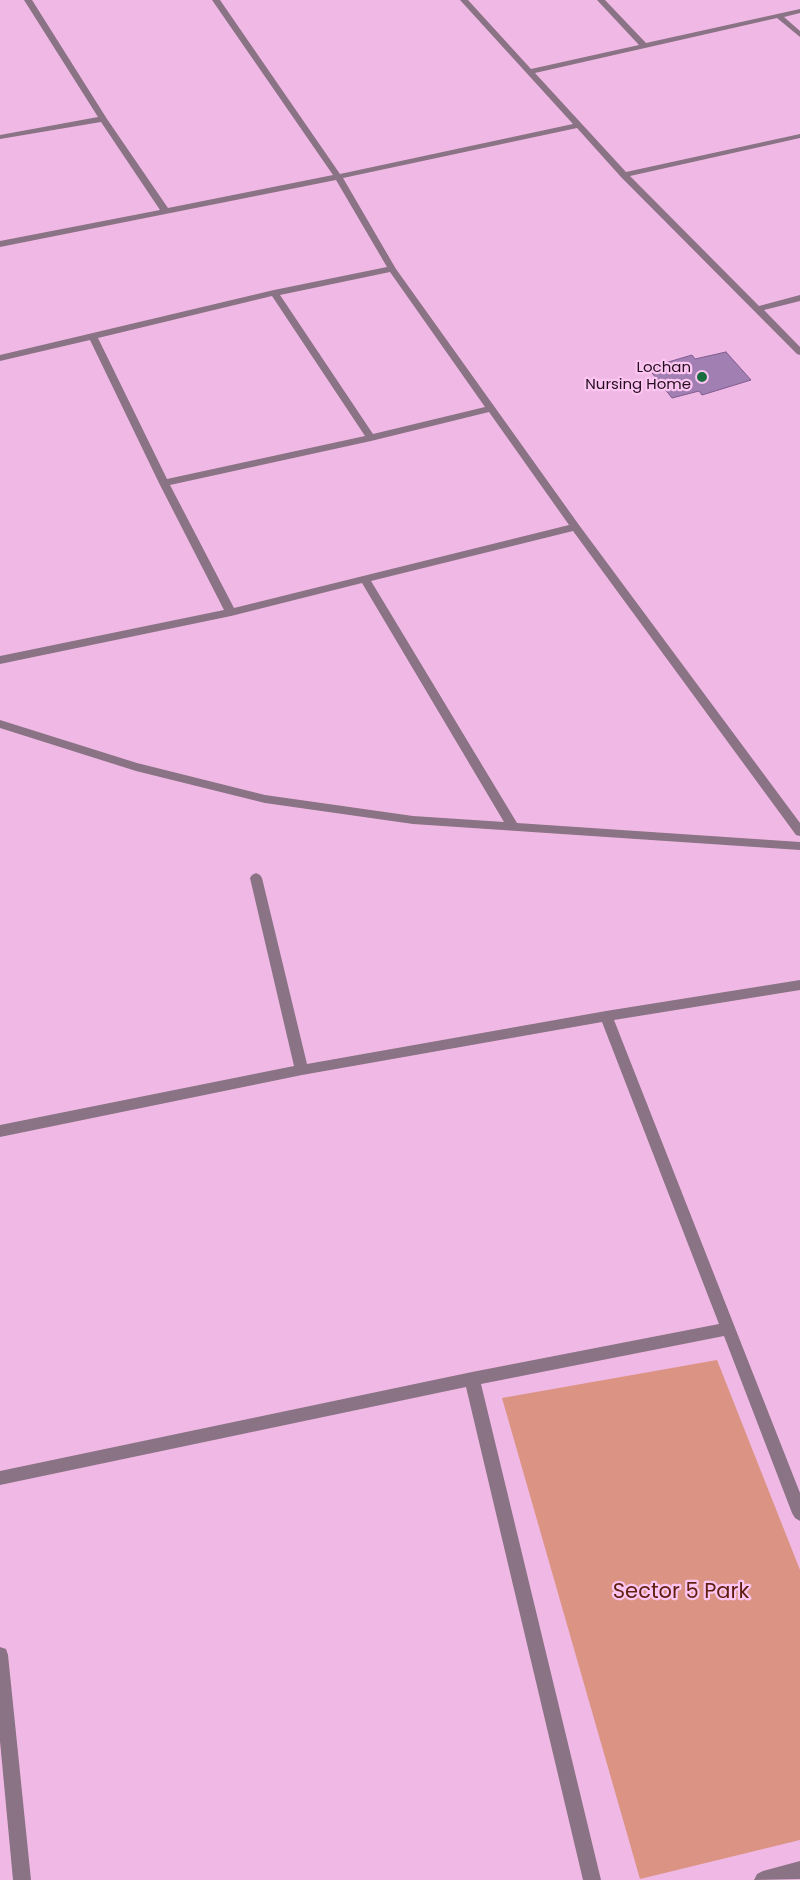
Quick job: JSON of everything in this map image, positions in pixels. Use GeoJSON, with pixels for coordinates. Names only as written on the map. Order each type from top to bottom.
{"type":"FeatureCollection","features":[{"type":"Feature","properties":{"kind":"street"},"geometry":{"type":"LineString","coordinates":[[28,0],[103,119],[166,210]]}},
{"type":"Feature","properties":{"kind":"street"},"geometry":{"type":"LineString","coordinates":[[216,0],[330,163],[392,269],[575,527],[800,832]]}},
{"type":"Feature","properties":{"kind":"street"},"geometry":{"type":"LineString","coordinates":[[464,0],[531,71],[624,175],[800,352]]}},
{"type":"Feature","properties":{"kind":"street"},"geometry":{"type":"LineString","coordinates":[[601,0],[644,46]]}},
{"type":"Feature","properties":{"kind":"street"},"geometry":{"type":"LineString","coordinates":[[531,71],[800,11]]}},
{"type":"Feature","properties":{"kind":"street"},"geometry":{"type":"LineString","coordinates":[[779,16],[800,35]]}},
{"type":"Feature","properties":{"kind":"street"},"geometry":{"type":"LineString","coordinates":[[0,137],[103,119]]}},
{"type":"Feature","properties":{"kind":"street"},"geometry":{"type":"LineString","coordinates":[[0,244],[338,177],[580,125]]}},
{"type":"Feature","properties":{"kind":"street"},"geometry":{"type":"LineString","coordinates":[[624,175],[800,136]]}},
{"type":"Feature","properties":{"kind":"street"},"geometry":{"type":"LineString","coordinates":[[0,358],[93,338],[274,293],[392,269]]}},
{"type":"Feature","properties":{"kind":"street"},"geometry":{"type":"LineString","coordinates":[[274,293],[371,438]]}},
{"type":"Feature","properties":{"kind":"street"},"geometry":{"type":"LineString","coordinates":[[758,309],[800,298]]}},
{"type":"Feature","properties":{"kind":"street"},"geometry":{"type":"LineString","coordinates":[[93,338],[164,484],[232,612]]}},
{"type":"Feature","properties":{"kind":"street"},"geometry":{"type":"LineString","coordinates":[[164,484],[491,409]]}},
{"type":"Feature","properties":{"kind":"street"},"geometry":{"type":"LineString","coordinates":[[0,660],[232,612],[575,527]]}},
{"type":"Feature","properties":{"kind":"street"},"geometry":{"type":"LineString","coordinates":[[365,580],[514,828]]}},
{"type":"Feature","properties":{"kind":"street"},"geometry":{"type":"LineString","coordinates":[[0,724],[136,767],[266,798],[414,820],[800,846]]}},
{"type":"Feature","properties":{"kind":"street"},"geometry":{"type":"LineString","coordinates":[[256,878],[302,1070]]}},
{"type":"Feature","properties":{"kind":"street"},"geometry":{"type":"LineString","coordinates":[[0,1131],[302,1070],[606,1016],[800,985]]}},
{"type":"Feature","properties":{"kind":"street"},"geometry":{"type":"LineString","coordinates":[[606,1016],[800,1513]]}},
{"type":"Feature","properties":{"kind":"street"},"geometry":{"type":"LineString","coordinates":[[0,1478],[472,1379],[727,1328]]}},
{"type":"Feature","properties":{"kind":"street"},"geometry":{"type":"LineString","coordinates":[[472,1379],[592,1880]]}},
{"type":"Feature","properties":{"kind":"street"},"geometry":{"type":"LineString","coordinates":[[0,1655],[22,1880]]}},
{"type":"Feature","properties":{"kind":"street"},"geometry":{"type":"LineString","coordinates":[[763,1880],[800,1870]]}},
{"type":"Feature","properties":{"kind":"green space","name":"Sector 5 Park"},"geometry":{"type":"Polygon","coordinates":[[[717,1360],[800,1570],[800,1840],[640,1879],[502,1398],[717,1360]]]}},
{"type":"Feature","properties":{"kind":"building"},"geometry":{"type":"Polygon","coordinates":[[[726,352],[751,380],[702,395],[699,391],[672,398],[648,368],[692,355],[695,359],[726,352]]]}},
{"type":"Feature","properties":{"kind":"place","name":"Lochan Nursing Home"},"geometry":{"type":"Point","coordinates":[702,377]}}]}
